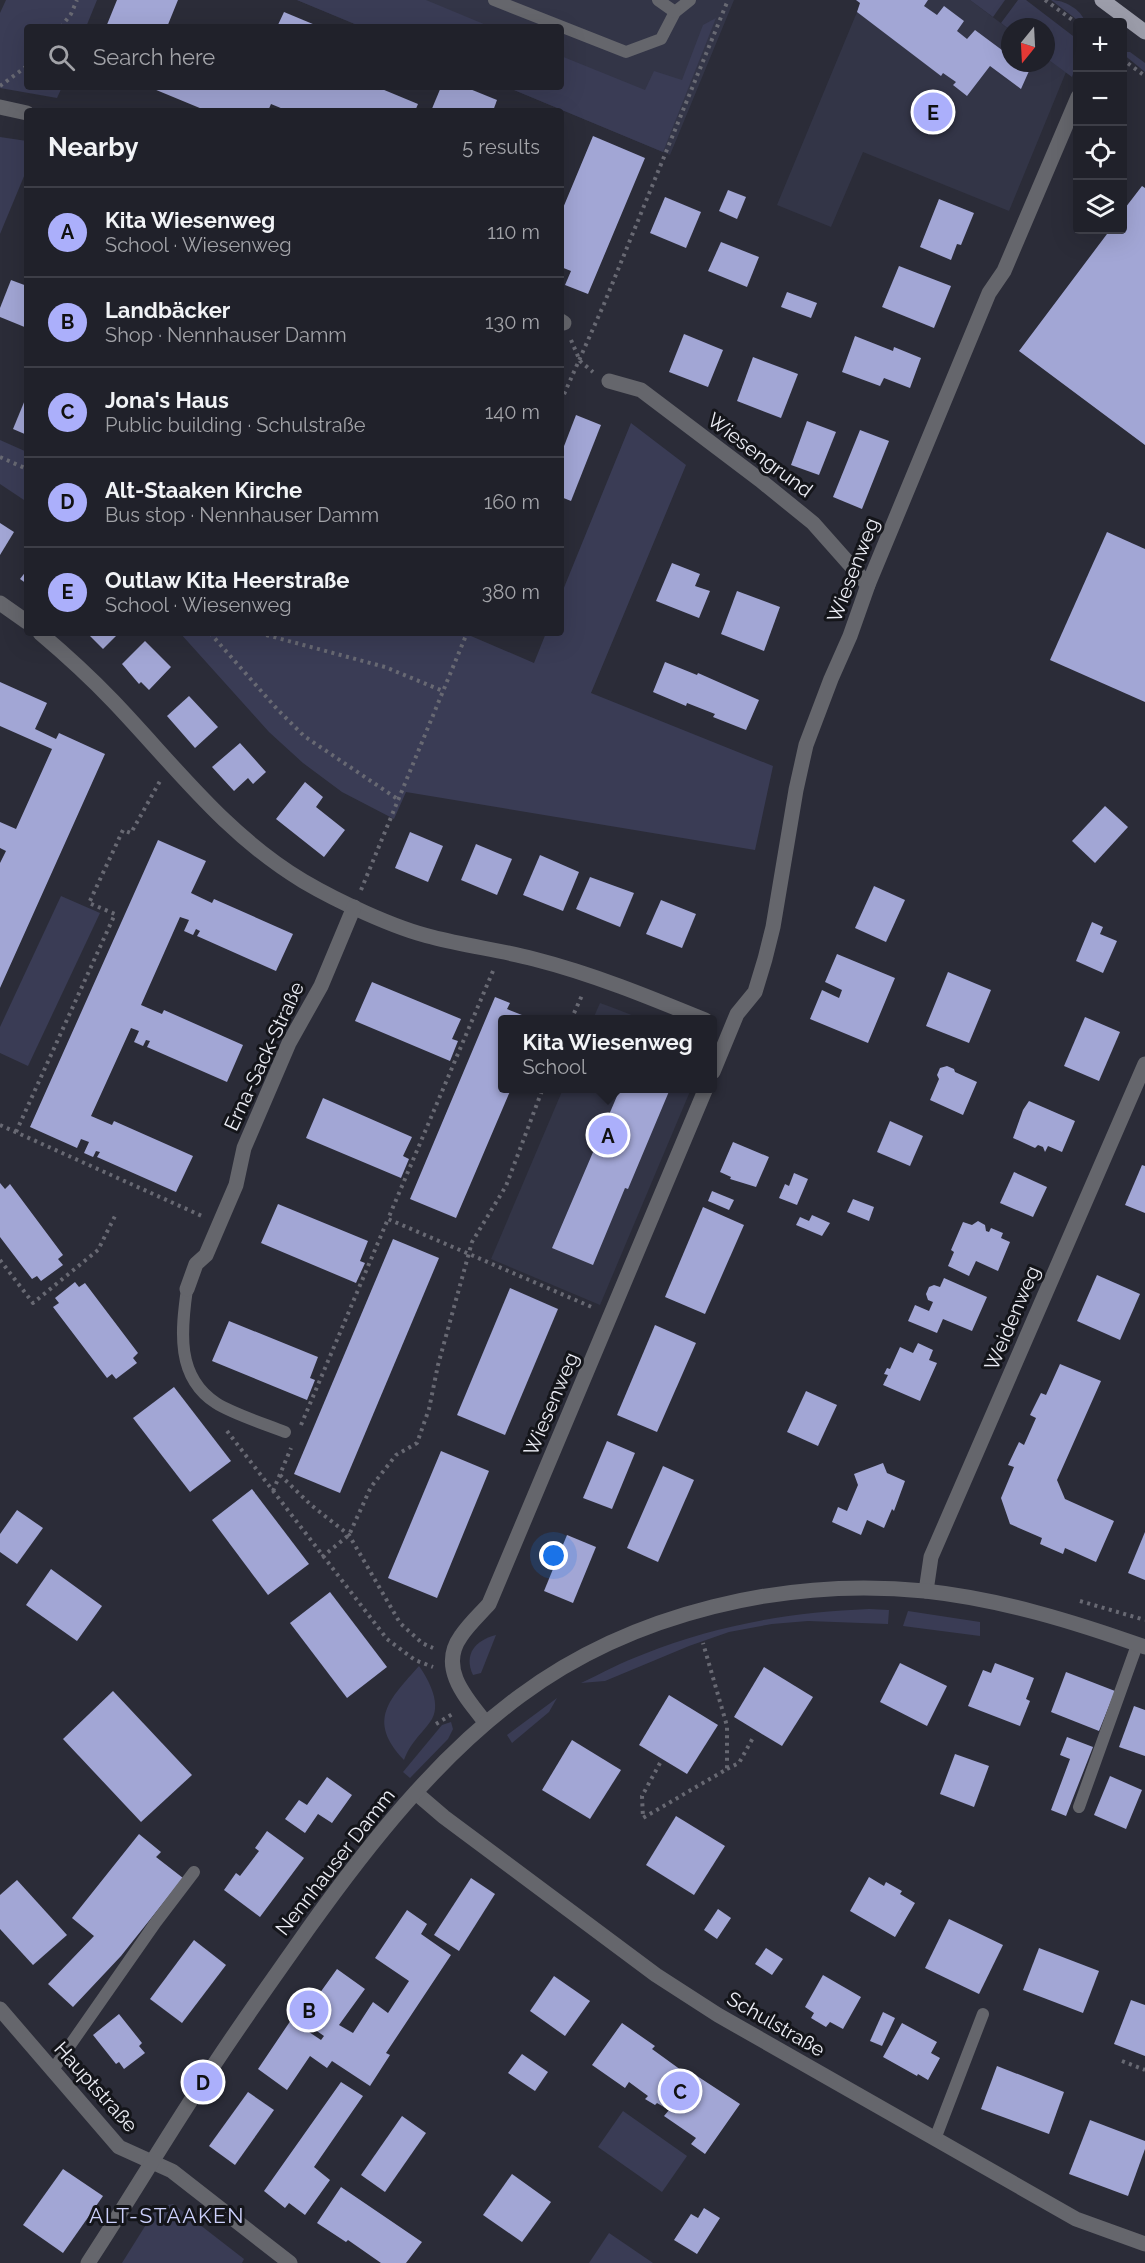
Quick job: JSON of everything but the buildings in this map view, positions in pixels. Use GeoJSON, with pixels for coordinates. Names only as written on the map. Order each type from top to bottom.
{"type":"FeatureCollection","features":[{"type":"Feature","properties":{"kind":"main road"},"geometry":{"type":"LineString","coordinates":[[1102,0],[1118,18]]}},
{"type":"Feature","properties":{"kind":"main road"},"geometry":{"type":"LineString","coordinates":[[1127,23],[1145,32]]}},
{"type":"Feature","properties":{"kind":"street"},"geometry":{"type":"LineString","coordinates":[[0,107],[24,112]]}},
{"type":"Feature","properties":{"kind":"street","name":"Wiesenweg"},"geometry":{"type":"LineString","coordinates":[[717,1062],[738,1014],[755,992],[759,981],[773,927],[796,790],[806,745],[868,585],[989,293],[1004,271],[1073,107]]}},
{"type":"Feature","properties":{"kind":"street","name":"Wiesengrund"},"geometry":{"type":"LineString","coordinates":[[609,381],[641,390],[769,487],[813,523],[868,585]]}},
{"type":"Feature","properties":{"kind":"street"},"geometry":{"type":"LineString","coordinates":[[0,603],[24,620]]}},
{"type":"Feature","properties":{"kind":"street"},"geometry":{"type":"LineString","coordinates":[[43,636],[98,686],[217,815],[252,846],[304,882],[354,907],[423,935],[502,951],[590,975],[692,1015]]}},
{"type":"Feature","properties":{"kind":"street","name":"Erna-Sack-Straße"},"geometry":{"type":"LineString","coordinates":[[187,1289],[196,1264],[206,1255],[220,1224],[236,1185],[244,1149],[289,1043],[321,986],[354,907]]}},
{"type":"Feature","properties":{"kind":"street"},"geometry":{"type":"LineString","coordinates":[[717,1025],[730,1030]]}},
{"type":"Feature","properties":{"kind":"street","name":"Weidenweg"},"geometry":{"type":"LineString","coordinates":[[926,1591],[931,1557],[1145,1064]]}},
{"type":"Feature","properties":{"kind":"street","name":"Wiesenweg"},"geometry":{"type":"LineString","coordinates":[[453,1675],[456,1645],[489,1604],[704,1093]]}},
{"type":"Feature","properties":{"kind":"street","name":"Nennhauser Damm"},"geometry":{"type":"LineString","coordinates":[[88,2263],[203,2082],[292,1951],[352,1868],[416,1793],[486,1723],[522,1694],[584,1657],[649,1628],[690,1614],[761,1596],[844,1587],[926,1591],[970,1597],[1019,1609],[1141,1646]]}},
{"type":"Feature","properties":{"kind":"street"},"geometry":{"type":"LineString","coordinates":[[453,1675],[470,1704],[486,1723]]}},
{"type":"Feature","properties":{"kind":"street","name":"Schulstraße"},"geometry":{"type":"LineString","coordinates":[[416,1793],[444,1817],[656,1975],[718,2015],[1076,2219],[1145,2244]]}},
{"type":"Feature","properties":{"kind":"street","name":"Hauptstraße"},"geometry":{"type":"LineString","coordinates":[[0,2009],[119,2147],[172,2171],[290,2263]]}},
{"type":"Feature","properties":{"kind":"lane"},"geometry":{"type":"LineString","coordinates":[[494,0],[555,24]]}},
{"type":"Feature","properties":{"kind":"lane"},"geometry":{"type":"LineString","coordinates":[[658,0],[675,12]]}},
{"type":"Feature","properties":{"kind":"lane"},"geometry":{"type":"LineString","coordinates":[[564,28],[626,52],[661,39],[675,12],[690,0]]}},
{"type":"Feature","properties":{"kind":"lane"},"geometry":{"type":"LineString","coordinates":[[187,1289],[181,1325],[185,1363],[198,1388],[217,1404],[285,1432]]}},
{"type":"Feature","properties":{"kind":"lane"},"geometry":{"type":"LineString","coordinates":[[1079,1808],[1141,1646]]}},
{"type":"Feature","properties":{"kind":"lane"},"geometry":{"type":"LineString","coordinates":[[52,2071],[156,1922],[194,1872]]}},
{"type":"Feature","properties":{"kind":"lane"},"geometry":{"type":"LineString","coordinates":[[934,2139],[983,2014]]}},
{"type":"Feature","properties":{"kind":"path"},"geometry":{"type":"LineString","coordinates":[[63,24],[71,14],[76,0]]}},
{"type":"Feature","properties":{"kind":"path"},"geometry":{"type":"LineString","coordinates":[[564,394],[604,304],[728,0]]}},
{"type":"Feature","properties":{"kind":"path"},"geometry":{"type":"LineString","coordinates":[[1045,0],[1073,21]]}},
{"type":"Feature","properties":{"kind":"path"},"geometry":{"type":"LineString","coordinates":[[1127,62],[1145,76]]}},
{"type":"Feature","properties":{"kind":"path"},"geometry":{"type":"LineString","coordinates":[[0,86],[24,68]]}},
{"type":"Feature","properties":{"kind":"path"},"geometry":{"type":"LineString","coordinates":[[0,457],[24,468]]}},
{"type":"Feature","properties":{"kind":"path"},"geometry":{"type":"LineString","coordinates":[[213,636],[304,736],[399,800]]}},
{"type":"Feature","properties":{"kind":"path"},"geometry":{"type":"LineString","coordinates":[[270,636],[385,667],[443,691]]}},
{"type":"Feature","properties":{"kind":"path"},"geometry":{"type":"LineString","coordinates":[[354,907],[466,636]]}},
{"type":"Feature","properties":{"kind":"path"},"geometry":{"type":"LineString","coordinates":[[16,1132],[115,914],[89,903],[123,830],[132,833],[169,764]]}},
{"type":"Feature","properties":{"kind":"path"},"geometry":{"type":"LineString","coordinates":[[301,1426],[502,951]]}},
{"type":"Feature","properties":{"kind":"path"},"geometry":{"type":"LineString","coordinates":[[573,1015],[590,975]]}},
{"type":"Feature","properties":{"kind":"path"},"geometry":{"type":"LineString","coordinates":[[322,1557],[349,1535],[371,1487],[396,1455],[417,1443],[429,1408],[438,1365],[472,1242],[506,1186],[541,1093]]}},
{"type":"Feature","properties":{"kind":"path"},"geometry":{"type":"LineString","coordinates":[[0,1125],[220,1224]]}},
{"type":"Feature","properties":{"kind":"path"},"geometry":{"type":"LineString","coordinates":[[0,1260],[33,1303],[98,1250],[116,1214]]}},
{"type":"Feature","properties":{"kind":"path"},"geometry":{"type":"LineString","coordinates":[[388,1219],[611,1316]]}},
{"type":"Feature","properties":{"kind":"path"},"geometry":{"type":"LineString","coordinates":[[224,1427],[387,1639],[415,1660],[453,1675]]}},
{"type":"Feature","properties":{"kind":"path"},"geometry":{"type":"LineString","coordinates":[[273,1492],[292,1446]]}},
{"type":"Feature","properties":{"kind":"path"},"geometry":{"type":"LineString","coordinates":[[280,1474],[310,1504],[349,1535],[400,1623],[422,1643],[453,1657]]}},
{"type":"Feature","properties":{"kind":"path"},"geometry":{"type":"LineString","coordinates":[[703,1643],[727,1726],[727,1769]]}},
{"type":"Feature","properties":{"kind":"path"},"geometry":{"type":"LineString","coordinates":[[660,1763],[642,1796],[643,1818],[739,1763],[754,1736]]}},
{"type":"Feature","properties":{"kind":"path"},"geometry":{"type":"LineString","coordinates":[[1122,2061],[1145,2070]]}},
{"type":"Feature","properties":{"kind":"shaded area"},"geometry":{"type":"Polygon","coordinates":[[[6,0],[97,0],[87,24],[24,24],[24,90],[61,90],[57,98],[0,88],[0,13],[6,0]]]}},
{"type":"Feature","properties":{"kind":"shaded area"},"geometry":{"type":"Polygon","coordinates":[[[297,0],[734,0],[670,155],[564,111],[564,108],[557,108],[514,90],[564,90],[564,24],[355,24],[297,0]]]}},
{"type":"Feature","properties":{"kind":"shaded area"},"geometry":{"type":"Polygon","coordinates":[[[297,0],[426,0],[484,24],[355,24],[297,0]]]}},
{"type":"Feature","properties":{"kind":"shaded area"},"geometry":{"type":"Polygon","coordinates":[[[862,0],[970,0],[1001,23],[1001,72],[1055,72],[1055,64],[1066,72],[1009,211],[863,152],[831,227],[777,205],[862,0]]]}},
{"type":"Feature","properties":{"kind":"shaded area"},"geometry":{"type":"Polygon","coordinates":[[[970,0],[1005,0],[993,17],[970,0]]]}},
{"type":"Feature","properties":{"kind":"shaded area"},"geometry":{"type":"Polygon","coordinates":[[[1018,0],[1026,0],[1050,18],[1005,18],[1018,0]]]}},
{"type":"Feature","properties":{"kind":"shaded area"},"geometry":{"type":"Polygon","coordinates":[[[1051,0],[1071,6],[1083,18],[1075,18],[1051,0]]]}},
{"type":"Feature","properties":{"kind":"shaded area"},"geometry":{"type":"Polygon","coordinates":[[[716,18],[663,152],[564,111],[564,108],[557,108],[514,90],[564,90],[564,57],[645,90],[654,71],[682,80],[703,25],[716,18]]]}},
{"type":"Feature","properties":{"kind":"shaded area"},"geometry":{"type":"Polygon","coordinates":[[[1055,22],[1073,36],[1072,77],[1055,65],[1055,22]]]}},
{"type":"Feature","properties":{"kind":"shaded area"},"geometry":{"type":"Polygon","coordinates":[[[1127,52],[1145,63],[1145,72],[1127,57],[1127,52]]]}},
{"type":"Feature","properties":{"kind":"shaded area"},"geometry":{"type":"Polygon","coordinates":[[[0,137],[24,141],[24,176],[0,234],[0,137]]]}},
{"type":"Feature","properties":{"kind":"shaded area"},"geometry":{"type":"Polygon","coordinates":[[[631,423],[686,465],[591,693],[773,766],[755,850],[406,792],[394,819],[342,792],[303,763],[269,732],[183,636],[471,636],[534,663],[545,636],[564,636],[564,588],[631,423]]]}},
{"type":"Feature","properties":{"kind":"shaded area"},"geometry":{"type":"Polygon","coordinates":[[[0,440],[24,451],[24,500],[0,484],[0,440]]]}},
{"type":"Feature","properties":{"kind":"shaded area"},"geometry":{"type":"Polygon","coordinates":[[[61,896],[100,913],[28,1066],[0,1053],[0,1027],[61,896]]]}},
{"type":"Feature","properties":{"kind":"shaded area"},"geometry":{"type":"Polygon","coordinates":[[[600,1003],[632,1015],[595,1015],[600,1003]]]}},
{"type":"Feature","properties":{"kind":"shaded area"},"geometry":{"type":"Polygon","coordinates":[[[561,1093],[689,1093],[600,1305],[491,1259],[561,1093]]]}},
{"type":"Feature","properties":{"kind":"shaded area"},"geometry":{"type":"Polygon","coordinates":[[[869,1609],[889,1610],[888,1624],[808,1621],[772,1624],[729,1632],[605,1681],[581,1683],[644,1654],[699,1635],[783,1617],[869,1609]]]}},
{"type":"Feature","properties":{"kind":"shaded area"},"geometry":{"type":"Polygon","coordinates":[[[908,1611],[980,1622],[980,1636],[903,1626],[908,1611]]]}},
{"type":"Feature","properties":{"kind":"shaded area"},"geometry":{"type":"Polygon","coordinates":[[[496,1635],[481,1673],[473,1675],[470,1661],[473,1649],[483,1640],[496,1635]]]}},
{"type":"Feature","properties":{"kind":"shaded area"},"geometry":{"type":"Polygon","coordinates":[[[419,1666],[433,1693],[434,1716],[412,1744],[404,1760],[386,1733],[384,1721],[391,1700],[419,1666]]]}},
{"type":"Feature","properties":{"kind":"shaded area"},"geometry":{"type":"Polygon","coordinates":[[[557,1698],[549,1712],[512,1743],[507,1735],[557,1698]]]}},
{"type":"Feature","properties":{"kind":"shaded area"},"geometry":{"type":"Polygon","coordinates":[[[451,1722],[453,1729],[448,1739],[410,1778],[403,1772],[442,1725],[451,1722]]]}},
{"type":"Feature","properties":{"kind":"shaded area"},"geometry":{"type":"Polygon","coordinates":[[[623,2111],[687,2156],[662,2192],[598,2147],[623,2111]]]}},
{"type":"Feature","properties":{"kind":"shaded area"},"geometry":{"type":"Polygon","coordinates":[[[173,2204],[244,2259],[242,2263],[122,2263],[157,2207],[173,2204]]]}},
{"type":"Feature","properties":{"kind":"shaded area"},"geometry":{"type":"Polygon","coordinates":[[[609,2233],[653,2263],[589,2263],[609,2233]]]}},
{"type":"Feature","properties":{"kind":"place","name":"Outlaw Kita Heerstraße"},"geometry":{"type":"Point","coordinates":[933,112]}},
{"type":"Feature","properties":{"kind":"place","name":"Kita Wiesenweg"},"geometry":{"type":"Point","coordinates":[608,1135]}},
{"type":"Feature","properties":{"kind":"place","name":"Landbäcker"},"geometry":{"type":"Point","coordinates":[309,2010]}},
{"type":"Feature","properties":{"kind":"place","name":"Alt-Staaken Kirche"},"geometry":{"type":"Point","coordinates":[203,2082]}},
{"type":"Feature","properties":{"kind":"place","name":"Jona's Haus"},"geometry":{"type":"Point","coordinates":[680,2091]}},
{"type":"Feature","properties":{"kind":"district","name":"ALT-STAAKEN"},"geometry":{"type":"Point","coordinates":[167,2215]}}]}
